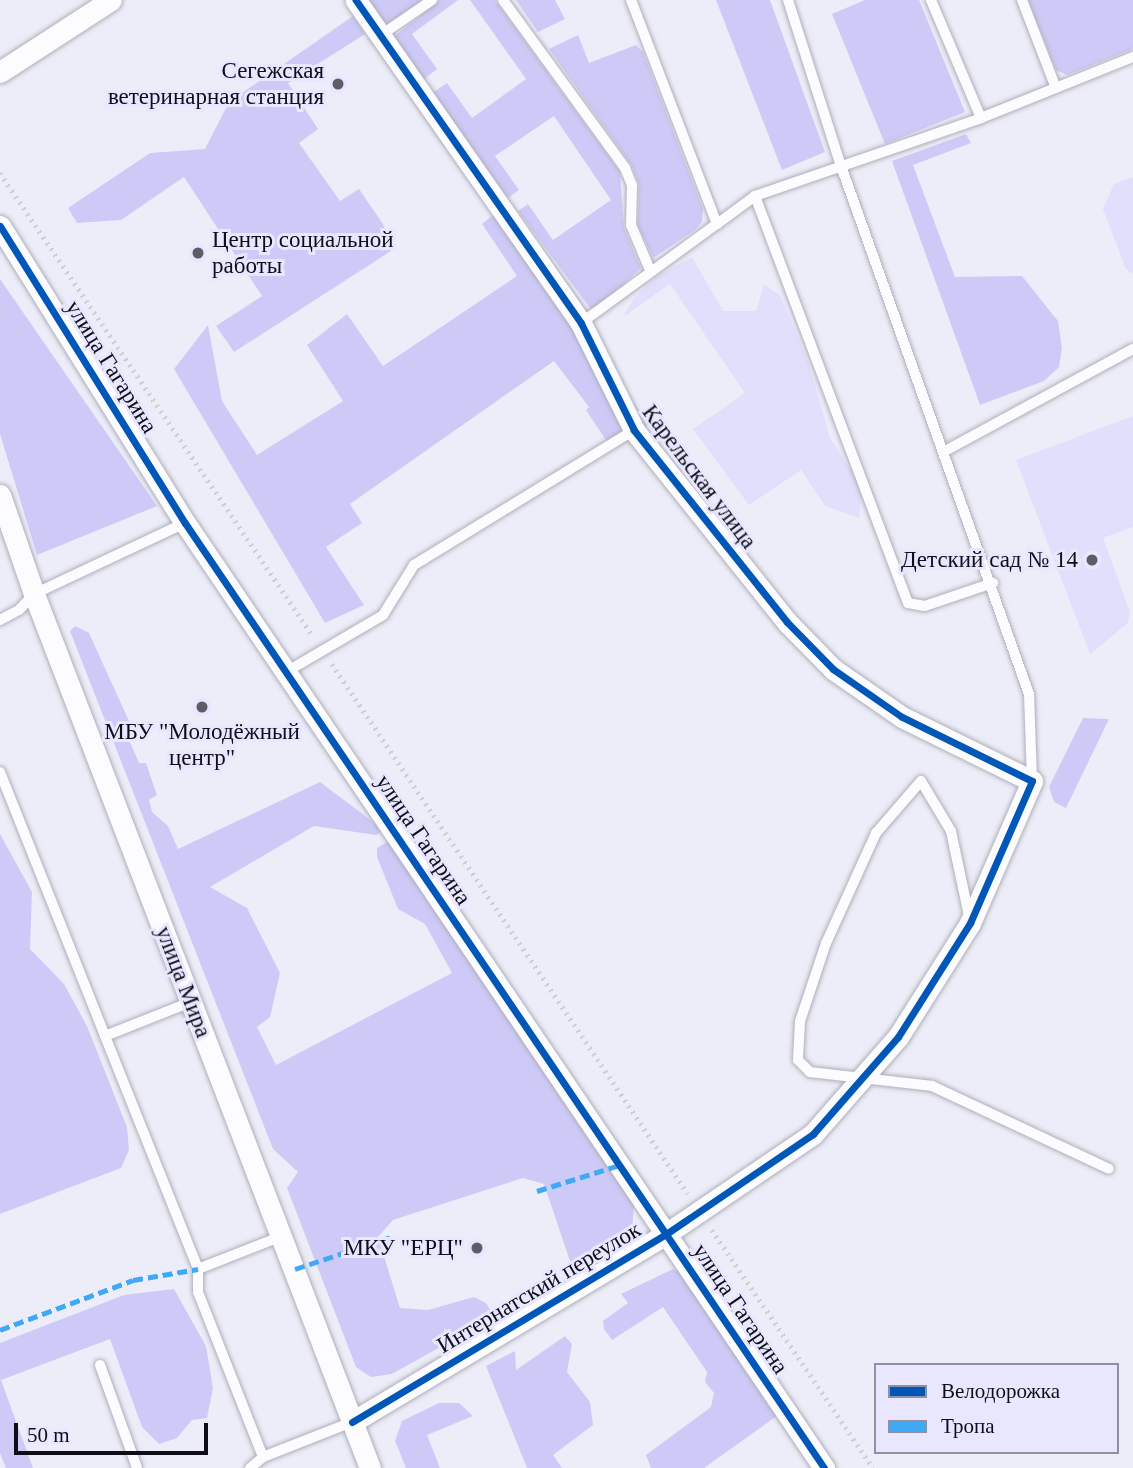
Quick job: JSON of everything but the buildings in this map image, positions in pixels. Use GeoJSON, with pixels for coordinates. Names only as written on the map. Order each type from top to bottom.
{"type":"FeatureCollection","features":[{"type":"Feature","properties":{"kind":"street","name":"Карельская улица"},"geometry":{"type":"LineString","coordinates":[[356,0],[581,323],[634,430],[787,622],[833,668],[902,718],[1032,781]]}},
{"type":"Feature","properties":{"kind":"street"},"geometry":{"type":"LineString","coordinates":[[0,72],[107,1]]}},
{"type":"Feature","properties":{"kind":"street","name":"улица Гагарина"},"geometry":{"type":"LineString","coordinates":[[0,226],[185,523],[824,1468]]}},
{"type":"Feature","properties":{"kind":"street","name":"улица Мира"},"geometry":{"type":"LineString","coordinates":[[0,495],[34,594],[370,1468]]}},
{"type":"Feature","properties":{"kind":"street","name":"Интернатский переулок"},"geometry":{"type":"LineString","coordinates":[[352,1422],[666,1234],[813,1134],[898,1037],[970,923],[1032,781]]}},
{"type":"Feature","properties":{"kind":"lane"},"geometry":{"type":"LineString","coordinates":[[381,36],[432,0]]}},
{"type":"Feature","properties":{"kind":"lane"},"geometry":{"type":"LineString","coordinates":[[503,0],[625,168],[632,185],[631,225],[650,271]]}},
{"type":"Feature","properties":{"kind":"lane"},"geometry":{"type":"LineString","coordinates":[[631,0],[717,224]]}},
{"type":"Feature","properties":{"kind":"lane"},"geometry":{"type":"LineString","coordinates":[[788,0],[840,163],[993,583],[1030,694],[1032,781]]}},
{"type":"Feature","properties":{"kind":"lane"},"geometry":{"type":"LineString","coordinates":[[931,0],[981,118]]}},
{"type":"Feature","properties":{"kind":"lane"},"geometry":{"type":"LineString","coordinates":[[1022,0],[1056,88]]}},
{"type":"Feature","properties":{"kind":"lane"},"geometry":{"type":"LineString","coordinates":[[581,323],[755,196],[840,163],[981,118],[1133,57]]}},
{"type":"Feature","properties":{"kind":"lane"},"geometry":{"type":"LineString","coordinates":[[755,196],[908,603],[925,606],[993,583]]}},
{"type":"Feature","properties":{"kind":"lane"},"geometry":{"type":"LineString","coordinates":[[945,451],[1133,349]]}},
{"type":"Feature","properties":{"kind":"lane"},"geometry":{"type":"LineString","coordinates":[[286,673],[322,649],[383,615],[414,565],[634,430]]}},
{"type":"Feature","properties":{"kind":"lane"},"geometry":{"type":"LineString","coordinates":[[0,620],[34,594],[185,523]]}},
{"type":"Feature","properties":{"kind":"lane"},"geometry":{"type":"LineString","coordinates":[[0,772],[198,1269],[198,1292],[263,1457]]}},
{"type":"Feature","properties":{"kind":"lane"},"geometry":{"type":"LineString","coordinates":[[970,923],[951,831],[921,781],[876,833],[826,943],[800,1021],[798,1060],[810,1072],[932,1086],[1109,1169]]}},
{"type":"Feature","properties":{"kind":"lane"},"geometry":{"type":"LineString","coordinates":[[104,1036],[191,1002]]}},
{"type":"Feature","properties":{"kind":"lane"},"geometry":{"type":"LineString","coordinates":[[198,1269],[282,1237]]}},
{"type":"Feature","properties":{"kind":"lane"},"geometry":{"type":"LineString","coordinates":[[100,1365],[137,1468]]}},
{"type":"Feature","properties":{"kind":"lane"},"geometry":{"type":"LineString","coordinates":[[250,1468],[263,1457],[352,1422]]}},
{"type":"Feature","properties":{"kind":"path"},"geometry":{"type":"LineString","coordinates":[[0,173],[873,1468]]}},
{"type":"Feature","properties":{"kind":"path"},"geometry":{"type":"LineString","coordinates":[[0,311],[0,319]]}},
{"type":"Feature","properties":{"kind":"shaded area"},"geometry":{"type":"Polygon","coordinates":[[[366,0],[423,0],[385,27],[366,0]]]}},
{"type":"Feature","properties":{"kind":"shaded area"},"geometry":{"type":"Polygon","coordinates":[[[440,0],[458,0],[412,34],[437,69],[423,80],[392,38],[440,0]]]}},
{"type":"Feature","properties":{"kind":"shaded area"},"geometry":{"type":"Polygon","coordinates":[[[470,0],[495,0],[620,172],[624,228],[641,268],[593,312],[518,211],[528,204],[553,240],[611,200],[554,116],[495,156],[519,190],[508,198],[432,93],[447,83],[472,118],[526,79],[470,0]]]}},
{"type":"Feature","properties":{"kind":"shaded area"},"geometry":{"type":"Polygon","coordinates":[[[516,0],[555,0],[565,19],[538,32],[516,0]]]}},
{"type":"Feature","properties":{"kind":"shaded area"},"geometry":{"type":"Polygon","coordinates":[[[716,0],[770,0],[825,152],[782,170],[716,0]]]}},
{"type":"Feature","properties":{"kind":"shaded area"},"geometry":{"type":"Polygon","coordinates":[[[865,0],[919,0],[965,112],[885,144],[832,14],[865,0]]]}},
{"type":"Feature","properties":{"kind":"shaded area"},"geometry":{"type":"Polygon","coordinates":[[[1028,0],[1133,0],[1133,49],[1067,75],[1056,70],[1028,0]]]}},
{"type":"Feature","properties":{"kind":"shaded area"},"geometry":{"type":"Polygon","coordinates":[[[353,16],[365,34],[288,83],[318,129],[299,143],[340,201],[359,189],[383,224],[391,251],[234,352],[216,326],[262,296],[184,177],[121,220],[77,223],[68,208],[150,153],[205,149],[229,102],[353,16]]]}},
{"type":"Feature","properties":{"kind":"shaded area"},"geometry":{"type":"Polygon","coordinates":[[[578,35],[589,63],[636,45],[643,52],[703,209],[702,222],[695,230],[653,258],[638,226],[639,185],[632,166],[549,49],[578,35]]]}},
{"type":"Feature","properties":{"kind":"shaded area"},"geometry":{"type":"Polygon","coordinates":[[[966,134],[971,143],[913,165],[955,277],[1022,276],[1058,321],[1062,348],[1059,367],[1044,381],[980,405],[892,161],[966,134]]]}},
{"type":"Feature","properties":{"kind":"shaded area"},"geometry":{"type":"Polygon","coordinates":[[[1133,177],[1133,274],[1126,269],[1103,209],[1114,184],[1133,177]]]}},
{"type":"Feature","properties":{"kind":"shaded area"},"geometry":{"type":"Polygon","coordinates":[[[493,215],[649,424],[611,448],[586,410],[589,407],[554,361],[350,504],[362,523],[326,547],[364,605],[325,623],[174,369],[208,325],[222,401],[257,455],[343,401],[307,345],[347,314],[383,366],[517,276],[482,224],[493,215]]]}},
{"type":"Feature","properties":{"kind":"shaded area"},"geometry":{"type":"Polygon","coordinates":[[[692,257],[723,311],[756,311],[764,285],[780,295],[808,361],[830,438],[862,487],[859,518],[825,506],[801,470],[749,505],[693,429],[745,393],[670,284],[623,317],[635,297],[656,277],[692,257]]]}},
{"type":"Feature","properties":{"kind":"shaded area"},"geometry":{"type":"Polygon","coordinates":[[[0,279],[157,506],[37,555],[0,434],[0,279]]]}},
{"type":"Feature","properties":{"kind":"shaded area","name":"Детский сад № 14"},"geometry":{"type":"Polygon","coordinates":[[[1133,416],[1133,527],[1103,538],[1130,612],[1128,623],[1090,654],[1016,460],[1133,416]]]}},
{"type":"Feature","properties":{"kind":"shaded area"},"geometry":{"type":"Polygon","coordinates":[[[75,626],[89,633],[134,732],[128,737],[139,763],[146,763],[157,795],[149,800],[152,812],[168,826],[178,849],[320,782],[384,830],[376,835],[314,826],[210,887],[247,908],[280,973],[270,1017],[257,1027],[276,1065],[452,973],[425,924],[398,909],[377,857],[377,848],[390,840],[634,1204],[632,1232],[615,1248],[574,1273],[544,1184],[523,1178],[393,1220],[378,1237],[400,1308],[428,1310],[474,1297],[486,1303],[494,1317],[392,1374],[371,1377],[356,1367],[287,1188],[298,1172],[273,1149],[70,631],[75,626]]]}},
{"type":"Feature","properties":{"kind":"shaded area"},"geometry":{"type":"Polygon","coordinates":[[[1083,718],[1109,719],[1066,808],[1054,802],[1049,787],[1083,718]]]}},
{"type":"Feature","properties":{"kind":"shaded area"},"geometry":{"type":"Polygon","coordinates":[[[0,834],[32,892],[30,949],[64,984],[87,1026],[127,1127],[129,1150],[121,1168],[0,1214],[0,834]]]}},
{"type":"Feature","properties":{"kind":"shaded area"},"geometry":{"type":"Polygon","coordinates":[[[673,1269],[686,1274],[781,1413],[704,1468],[651,1468],[646,1455],[711,1407],[714,1393],[705,1382],[707,1372],[663,1307],[612,1340],[604,1329],[603,1321],[628,1303],[621,1294],[673,1269]]]}},
{"type":"Feature","properties":{"kind":"shaded area"},"geometry":{"type":"Polygon","coordinates":[[[174,1289],[206,1346],[213,1388],[207,1418],[192,1420],[177,1438],[159,1444],[142,1427],[110,1339],[1,1380],[33,1468],[6,1468],[0,1453],[0,1343],[124,1295],[174,1289]]]}},
{"type":"Feature","properties":{"kind":"shaded area"},"geometry":{"type":"Polygon","coordinates":[[[565,1336],[572,1344],[567,1372],[590,1402],[593,1425],[553,1455],[562,1468],[527,1468],[486,1366],[515,1351],[516,1370],[565,1336]]]}},
{"type":"Feature","properties":{"kind":"shaded area"},"geometry":{"type":"Polygon","coordinates":[[[439,1403],[459,1403],[473,1416],[427,1435],[440,1468],[406,1468],[395,1441],[402,1421],[439,1403]]]}},
{"type":"Feature","properties":{"kind":"marked path"},"geometry":{"type":"LineString","coordinates":[[537,1191],[620,1165]]}},
{"type":"Feature","properties":{"kind":"marked path"},"geometry":{"type":"LineString","coordinates":[[295,1269],[394,1236]]}},
{"type":"Feature","properties":{"kind":"marked path"},"geometry":{"type":"LineString","coordinates":[[0,1330],[133,1280],[198,1269]]}},
{"type":"Feature","properties":{"kind":"cycle path"},"geometry":{"type":"LineString","coordinates":[[352,1422],[666,1234],[813,1134],[898,1037],[970,923],[1032,781],[902,717],[833,669],[787,622],[634,430],[581,323],[356,0]]}},
{"type":"Feature","properties":{"kind":"cycle path"},"geometry":{"type":"LineString","coordinates":[[0,226],[185,523],[824,1468]]}},
{"type":"Feature","properties":{"kind":"place","name":"Сегежская ветеринарная станция"},"geometry":{"type":"Point","coordinates":[338,84]}},
{"type":"Feature","properties":{"kind":"place","name":"Центр социальной работы"},"geometry":{"type":"Point","coordinates":[198,253]}},
{"type":"Feature","properties":{"kind":"place","name":"Детский сад № 14"},"geometry":{"type":"Point","coordinates":[1092,560]}},
{"type":"Feature","properties":{"kind":"place","name":"МБУ \"Молодёжный центр\""},"geometry":{"type":"Point","coordinates":[202,707]}},
{"type":"Feature","properties":{"kind":"place","name":"МКУ \"ЕРЦ\""},"geometry":{"type":"Point","coordinates":[477,1248]}}]}
